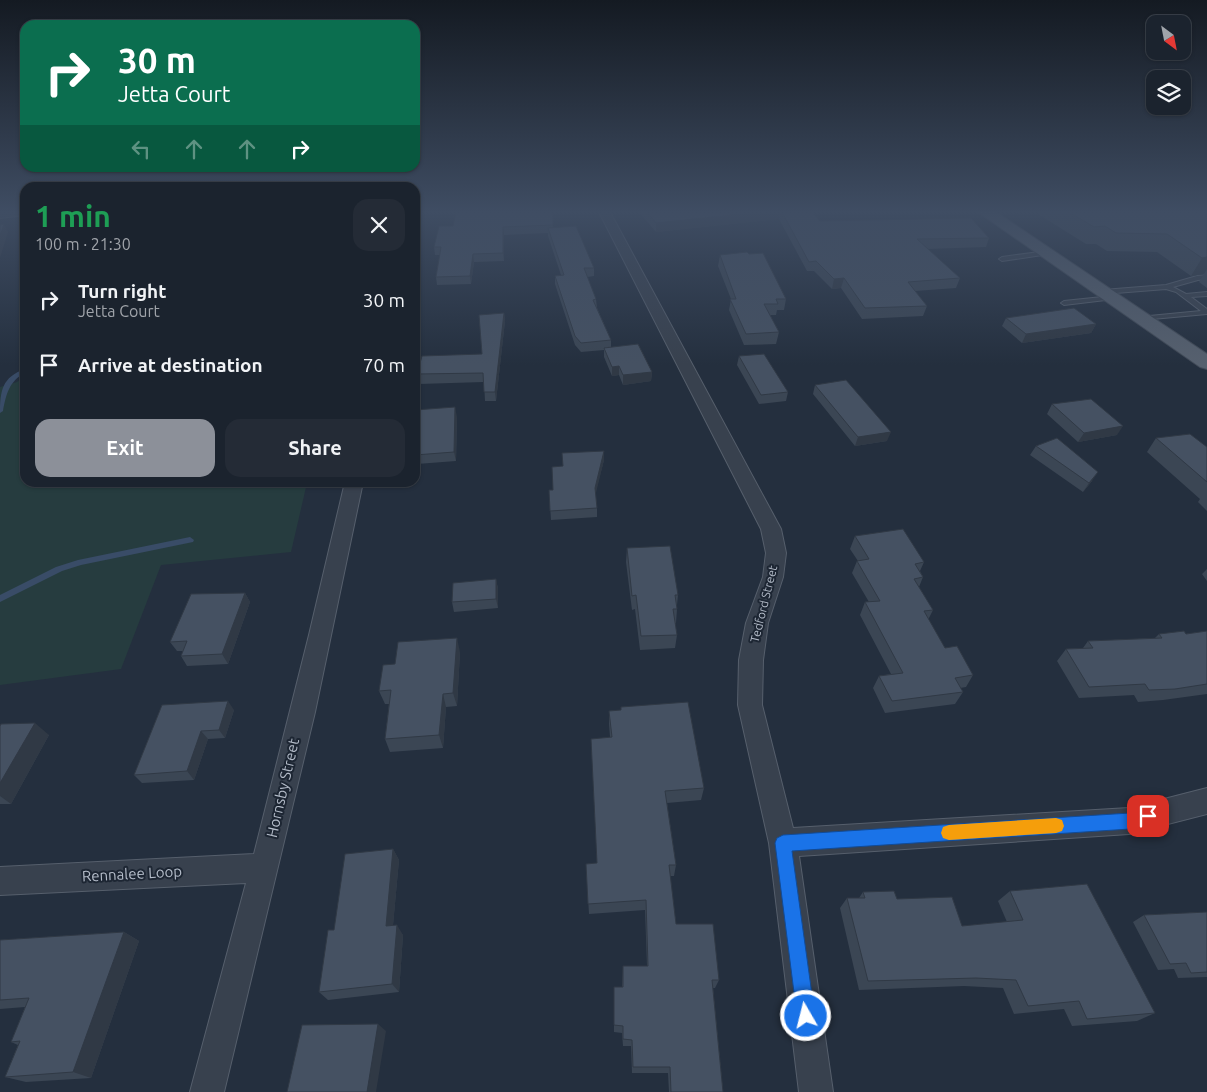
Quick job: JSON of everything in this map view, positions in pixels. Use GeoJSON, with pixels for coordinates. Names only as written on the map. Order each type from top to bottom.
{"type":"FeatureCollection","features":[{"type":"Feature","properties":{"kind":"main road"},"geometry":{"type":"LineString","coordinates":[[1061,263],[1207,363]]}},
{"type":"Feature","properties":{"kind":"street","name":"Tedford Street"},"geometry":{"type":"LineString","coordinates":[[631,263],[771,529],[776,553],[773,577],[757,623],[751,660],[750,705],[783,843],[816,1092]]}},
{"type":"Feature","properties":{"kind":"street","name":"Hornsby Street"},"geometry":{"type":"LineString","coordinates":[[207,1092],[264,868],[353,487]]}},
{"type":"Feature","properties":{"kind":"street"},"geometry":{"type":"LineString","coordinates":[[783,843],[1130,821],[1207,801]]}},
{"type":"Feature","properties":{"kind":"street","name":"Rennalee Loop"},"geometry":{"type":"LineString","coordinates":[[0,881],[264,868]]}},
{"type":"Feature","properties":{"kind":"lane"},"geometry":{"type":"LineString","coordinates":[[1064,303],[1166,287],[1207,277]]}},
{"type":"Feature","properties":{"kind":"lane"},"geometry":{"type":"LineString","coordinates":[[1166,287],[1185,296],[1207,312]]}},
{"type":"Feature","properties":{"kind":"lane"},"geometry":{"type":"LineString","coordinates":[[1185,296],[1207,294]]}},
{"type":"Feature","properties":{"kind":"lane"},"geometry":{"type":"LineString","coordinates":[[1141,318],[1207,312]]}},
{"type":"Feature","properties":{"kind":"green space"},"geometry":{"type":"Polygon","coordinates":[[[20,379],[20,487],[306,487],[291,552],[161,565],[121,669],[0,685],[0,387],[20,379]]]}},
{"type":"Feature","properties":{"kind":"building"},"geometry":{"type":"Polygon","coordinates":[[[438,263],[472,263],[470,276],[436,277],[438,263]]]}},
{"type":"Feature","properties":{"kind":"building"},"geometry":{"type":"Polygon","coordinates":[[[560,263],[592,263],[594,268],[584,268],[596,299],[593,300],[611,340],[581,343],[575,336],[555,276],[564,275],[560,263]]]}},
{"type":"Feature","properties":{"kind":"building"},"geometry":{"type":"Polygon","coordinates":[[[723,263],[768,263],[786,299],[776,299],[778,304],[764,304],[779,332],[746,334],[730,299],[736,299],[723,263]]]}},
{"type":"Feature","properties":{"kind":"building"},"geometry":{"type":"Polygon","coordinates":[[[818,263],[943,263],[960,278],[908,282],[927,306],[865,308],[844,278],[834,279],[818,263]]]}},
{"type":"Feature","properties":{"kind":"building"},"geometry":{"type":"Polygon","coordinates":[[[1074,308],[1096,324],[1026,334],[1006,318],[1074,308]]]}},
{"type":"Feature","properties":{"kind":"building"},"geometry":{"type":"Polygon","coordinates":[[[504,313],[495,392],[484,392],[483,373],[420,374],[422,356],[482,354],[479,315],[504,313]]]}},
{"type":"Feature","properties":{"kind":"building"},"geometry":{"type":"Polygon","coordinates":[[[638,344],[652,372],[623,375],[619,366],[612,367],[604,348],[638,344]]]}},
{"type":"Feature","properties":{"kind":"building"},"geometry":{"type":"Polygon","coordinates":[[[764,354],[788,392],[761,395],[739,356],[764,354]]]}},
{"type":"Feature","properties":{"kind":"building"},"geometry":{"type":"Polygon","coordinates":[[[846,380],[891,432],[858,437],[815,385],[846,380]]]}},
{"type":"Feature","properties":{"kind":"building"},"geometry":{"type":"Polygon","coordinates":[[[1091,399],[1123,426],[1084,433],[1052,404],[1091,399]]]}},
{"type":"Feature","properties":{"kind":"building"},"geometry":{"type":"Polygon","coordinates":[[[455,407],[454,452],[420,455],[420,410],[455,407]]]}},
{"type":"Feature","properties":{"kind":"building"},"geometry":{"type":"Polygon","coordinates":[[[1190,434],[1207,447],[1207,482],[1156,438],[1190,434]]]}},
{"type":"Feature","properties":{"kind":"building"},"geometry":{"type":"Polygon","coordinates":[[[1057,438],[1098,472],[1089,483],[1036,446],[1057,438]]]}},
{"type":"Feature","properties":{"kind":"building"},"geometry":{"type":"Polygon","coordinates":[[[604,451],[595,488],[597,508],[550,511],[549,490],[553,490],[552,467],[563,466],[562,453],[604,451]]]}},
{"type":"Feature","properties":{"kind":"building"},"geometry":{"type":"Polygon","coordinates":[[[903,529],[924,562],[915,564],[923,577],[914,579],[933,610],[924,611],[945,648],[957,646],[973,675],[955,678],[963,692],[892,701],[879,676],[903,673],[865,602],[880,601],[857,561],[869,559],[855,536],[903,529]]]}},
{"type":"Feature","properties":{"kind":"building"},"geometry":{"type":"Polygon","coordinates":[[[670,546],[678,595],[675,595],[677,609],[673,609],[677,635],[641,636],[636,595],[632,596],[627,548],[670,546]]]}},
{"type":"Feature","properties":{"kind":"building"},"geometry":{"type":"Polygon","coordinates":[[[496,579],[496,599],[452,602],[453,583],[496,579]]]}},
{"type":"Feature","properties":{"kind":"building"},"geometry":{"type":"Polygon","coordinates":[[[245,593],[222,654],[181,656],[187,641],[170,642],[191,594],[245,593]]]}},
{"type":"Feature","properties":{"kind":"building"},"geometry":{"type":"Polygon","coordinates":[[[1184,631],[1186,634],[1207,631],[1207,684],[1175,689],[1149,690],[1145,684],[1089,687],[1066,649],[1093,648],[1088,641],[1162,638],[1159,634],[1184,631]]]}},
{"type":"Feature","properties":{"kind":"building"},"geometry":{"type":"Polygon","coordinates":[[[457,638],[453,693],[443,694],[439,735],[385,739],[391,690],[379,691],[383,665],[395,664],[398,642],[457,638]]]}},
{"type":"Feature","properties":{"kind":"building"},"geometry":{"type":"Polygon","coordinates":[[[228,701],[219,730],[201,731],[187,771],[134,775],[162,705],[228,701]]]}},
{"type":"Feature","properties":{"kind":"building"},"geometry":{"type":"Polygon","coordinates":[[[688,702],[704,788],[665,791],[676,865],[669,865],[676,924],[713,924],[719,980],[712,980],[723,1092],[671,1092],[670,1067],[633,1067],[632,1040],[623,1039],[623,1026],[614,1025],[614,987],[623,987],[623,966],[648,966],[646,900],[588,904],[586,864],[597,863],[591,739],[612,737],[609,711],[621,710],[621,707],[688,702]]]}},
{"type":"Feature","properties":{"kind":"building"},"geometry":{"type":"Polygon","coordinates":[[[35,723],[0,783],[1,724],[35,723]]]}},
{"type":"Feature","properties":{"kind":"building"},"geometry":{"type":"Polygon","coordinates":[[[393,849],[386,926],[397,925],[392,984],[319,992],[328,930],[334,930],[345,854],[393,849]]]}},
{"type":"Feature","properties":{"kind":"building"},"geometry":{"type":"Polygon","coordinates":[[[1087,884],[1155,1013],[1087,1019],[1079,1001],[1028,1006],[1016,980],[976,978],[868,981],[847,898],[865,898],[863,892],[894,891],[897,899],[952,897],[962,926],[1023,920],[1010,891],[1087,884]]]}},
{"type":"Feature","properties":{"kind":"building"},"geometry":{"type":"Polygon","coordinates":[[[1207,912],[1207,972],[1191,973],[1186,963],[1170,964],[1144,915],[1207,912]]]}},
{"type":"Feature","properties":{"kind":"building"},"geometry":{"type":"Polygon","coordinates":[[[124,932],[73,1072],[5,1077],[20,1041],[11,1042],[29,998],[0,1000],[0,940],[124,932]]]}},
{"type":"Feature","properties":{"kind":"building"},"geometry":{"type":"Polygon","coordinates":[[[378,1024],[367,1092],[287,1092],[302,1025],[378,1024]]]}},
{"type":"Feature","properties":{"kind":"waterway"},"geometry":{"type":"LineString","coordinates":[[0,411],[6,387],[20,374]]}},
{"type":"Feature","properties":{"kind":"waterway"},"geometry":{"type":"LineString","coordinates":[[0,599],[59,569],[81,562],[190,540]]}},
{"type":"Feature","properties":{"kind":"slow traffic"},"geometry":{"type":"LineString","coordinates":[[949,833],[1056,826]]}},
{"type":"Feature","properties":{"kind":"route"},"geometry":{"type":"LineString","coordinates":[[806,1016],[783,843],[1130,821],[1148,816]]}}]}
